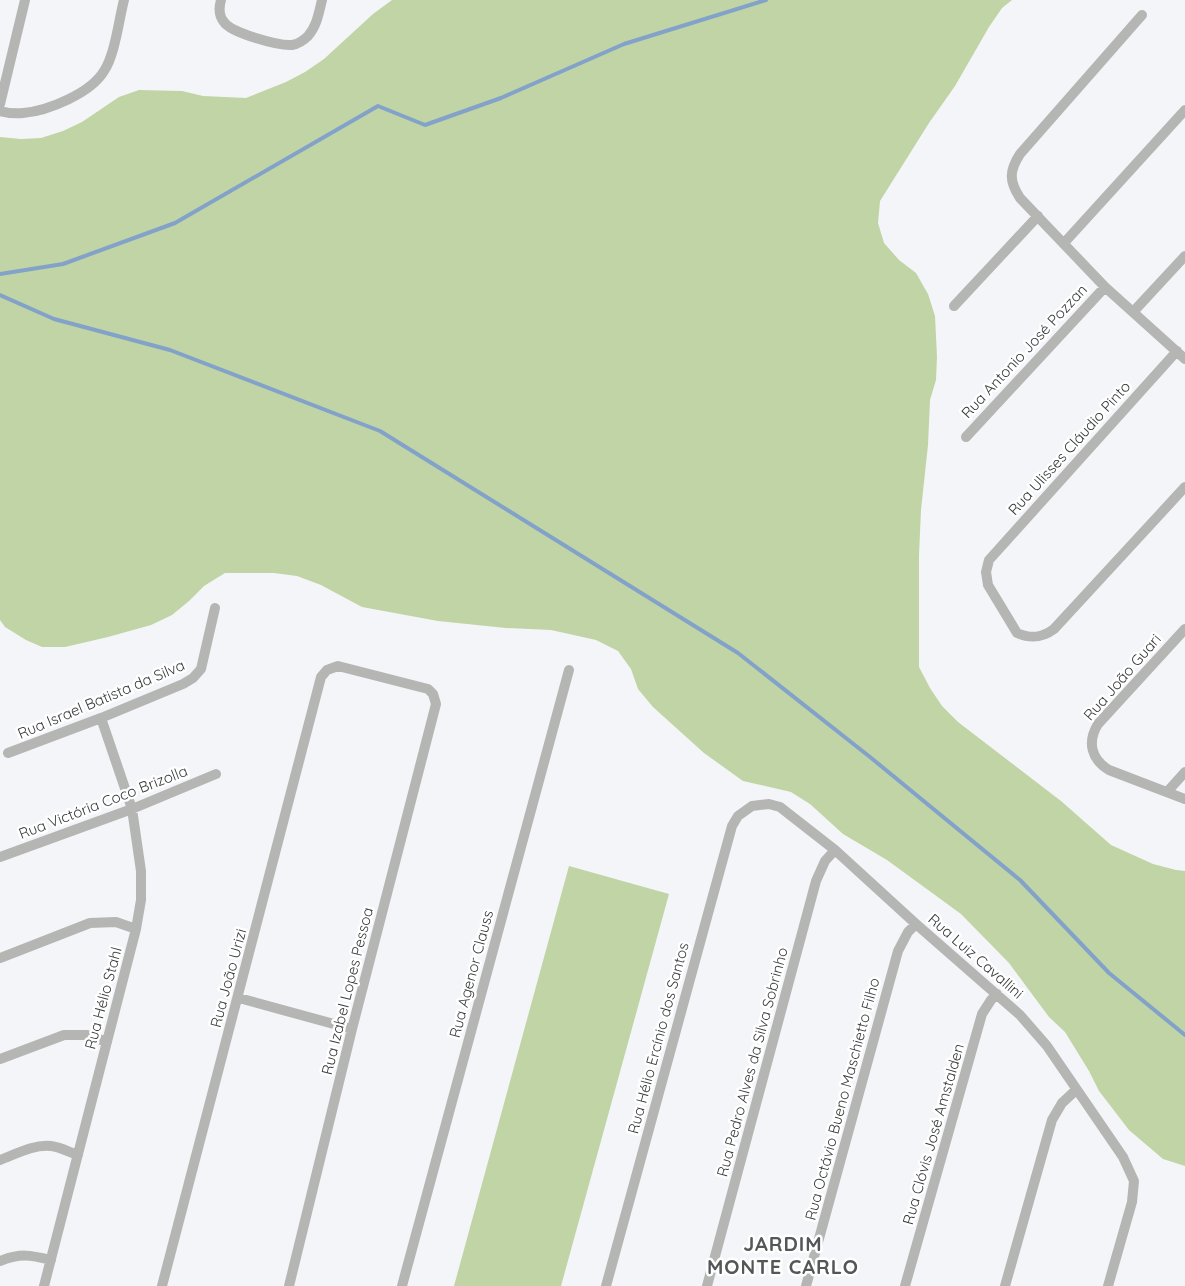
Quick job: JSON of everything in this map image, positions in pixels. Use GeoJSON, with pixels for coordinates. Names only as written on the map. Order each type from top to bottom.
{"type":"FeatureCollection","features":[{"type":"Feature","properties":{"kind":"street"},"geometry":{"type":"LineString","coordinates":[[0,104],[24,0]]}},
{"type":"Feature","properties":{"kind":"street"},"geometry":{"type":"LineString","coordinates":[[0,111],[24,113],[67,100],[83,92],[104,72],[111,55],[124,0]]}},
{"type":"Feature","properties":{"kind":"street"},"geometry":{"type":"LineString","coordinates":[[221,0],[220,13],[224,22],[231,29],[260,40],[292,45],[308,37],[315,27],[322,0]]}},
{"type":"Feature","properties":{"kind":"street"},"geometry":{"type":"LineString","coordinates":[[1142,15],[1020,154],[1014,164],[1011,176],[1013,188],[1020,198],[1105,287],[1185,358]]}},
{"type":"Feature","properties":{"kind":"street"},"geometry":{"type":"LineString","coordinates":[[1064,243],[1185,110]]}},
{"type":"Feature","properties":{"kind":"street"},"geometry":{"type":"LineString","coordinates":[[954,306],[1038,216]]}},
{"type":"Feature","properties":{"kind":"street"},"geometry":{"type":"LineString","coordinates":[[1134,311],[1185,256]]}},
{"type":"Feature","properties":{"kind":"street","name":"Rua Antonio José Pozzan"},"geometry":{"type":"LineString","coordinates":[[966,436],[1105,287]]}},
{"type":"Feature","properties":{"kind":"street","name":"Rua Ulisses Cláudio Pinto"},"geometry":{"type":"LineString","coordinates":[[1177,351],[992,554],[987,566],[986,579],[1017,633],[1036,637],[1043,636],[1054,629],[1185,487]]}},
{"type":"Feature","properties":{"kind":"street","name":"Rua Israel Batista da Silva"},"geometry":{"type":"LineString","coordinates":[[8,753],[101,718],[183,684],[193,678],[201,669],[215,608]]}},
{"type":"Feature","properties":{"kind":"street","name":"Rua João Guari"},"geometry":{"type":"LineString","coordinates":[[1168,792],[1109,770],[1101,765],[1095,758],[1091,740],[1098,724],[1185,628]]}},
{"type":"Feature","properties":{"kind":"street","name":"Rua Izabel Lopes Pessoa"},"geometry":{"type":"LineString","coordinates":[[289,1286],[352,1029],[436,704],[433,694],[428,689],[338,666],[328,670],[321,677]]}},
{"type":"Feature","properties":{"kind":"street","name":"Rua Agenor Clauss"},"geometry":{"type":"LineString","coordinates":[[402,1286],[569,670]]}},
{"type":"Feature","properties":{"kind":"street","name":"Rua João Urizi"},"geometry":{"type":"LineString","coordinates":[[162,1286],[239,998],[321,677]]}},
{"type":"Feature","properties":{"kind":"street","name":"Rua Hélio Stahl"},"geometry":{"type":"LineString","coordinates":[[44,1286],[136,929],[141,900],[141,872],[132,809],[101,718]]}},
{"type":"Feature","properties":{"kind":"street"},"geometry":{"type":"LineString","coordinates":[[1185,772],[1168,792],[1185,799]]}},
{"type":"Feature","properties":{"kind":"street","name":"Rua Victória Coco Brizolla"},"geometry":{"type":"LineString","coordinates":[[0,857],[132,809],[216,774]]}},
{"type":"Feature","properties":{"kind":"street","name":"Rua Luiz Cavallini"},"geometry":{"type":"LineString","coordinates":[[752,806],[769,804],[780,807],[835,850],[1020,1015],[1047,1046],[1123,1157],[1134,1181],[1132,1202],[1108,1286]]}},
{"type":"Feature","properties":{"kind":"street","name":"Rua Hélio Ercínio dos Santos"},"geometry":{"type":"LineString","coordinates":[[606,1286],[732,826],[738,816],[752,806]]}},
{"type":"Feature","properties":{"kind":"street","name":"Rua Pedro Alves da Silva Sobrinho"},"geometry":{"type":"LineString","coordinates":[[706,1286],[816,881],[825,861],[835,850]]}},
{"type":"Feature","properties":{"kind":"street"},"geometry":{"type":"LineString","coordinates":[[0,958],[90,923],[116,922],[136,929]]}},
{"type":"Feature","properties":{"kind":"street","name":"Rua Octávio Bueno Maschietto Filho"},"geometry":{"type":"LineString","coordinates":[[806,1286],[898,951],[908,932],[916,924]]}},
{"type":"Feature","properties":{"kind":"street","name":"Rua Clóvis José Amstalden"},"geometry":{"type":"LineString","coordinates":[[905,1286],[982,1014],[996,994]]}},
{"type":"Feature","properties":{"kind":"street"},"geometry":{"type":"LineString","coordinates":[[239,998],[352,1029]]}},
{"type":"Feature","properties":{"kind":"street"},"geometry":{"type":"LineString","coordinates":[[0,1059],[64,1035],[88,1034],[107,1042]]}},
{"type":"Feature","properties":{"kind":"street"},"geometry":{"type":"LineString","coordinates":[[1005,1286],[1052,1120],[1062,1103],[1076,1090]]}},
{"type":"Feature","properties":{"kind":"street"},"geometry":{"type":"LineString","coordinates":[[0,1160],[43,1146],[52,1146],[78,1155]]}},
{"type":"Feature","properties":{"kind":"street"},"geometry":{"type":"LineString","coordinates":[[0,1261],[16,1256],[30,1255],[51,1260]]}},
{"type":"Feature","properties":{"kind":"green space"},"geometry":{"type":"Polygon","coordinates":[[[392,0],[1012,0],[1002,8],[989,27],[955,86],[929,123],[880,201],[878,223],[884,243],[899,260],[916,273],[928,294],[935,316],[936,380],[930,400],[928,445],[921,510],[919,667],[942,706],[958,722],[1061,801],[1111,845],[1153,864],[1185,871],[1185,1166],[1163,1159],[1129,1130],[1099,1091],[1065,1032],[1049,1017],[1009,963],[961,914],[887,860],[843,834],[810,804],[791,792],[743,781],[704,753],[653,707],[638,689],[631,669],[618,651],[596,640],[551,630],[506,628],[438,621],[362,607],[321,585],[297,576],[274,573],[225,573],[204,586],[172,615],[151,625],[65,647],[42,647],[5,627],[0,620],[0,137],[41,138],[63,131],[82,122],[119,97],[139,90],[182,91],[203,96],[246,98],[305,72],[324,59],[373,14],[392,0]]]}},
{"type":"Feature","properties":{"kind":"green space"},"geometry":{"type":"Polygon","coordinates":[[[569,866],[669,894],[561,1286],[454,1286],[569,866]]]}},
{"type":"Feature","properties":{"kind":"waterway"},"geometry":{"type":"LineString","coordinates":[[0,274],[63,264],[175,223],[378,106],[425,125],[501,98],[624,44],[766,0]]}},
{"type":"Feature","properties":{"kind":"waterway"},"geometry":{"type":"LineString","coordinates":[[0,295],[54,319],[170,350],[380,431],[738,653],[870,757],[1020,880],[1109,973],[1185,1035]]}},
{"type":"Feature","properties":{"kind":"district","name":"JARDIM MONTE CARLO"},"geometry":{"type":"Point","coordinates":[783,1254]}}]}
